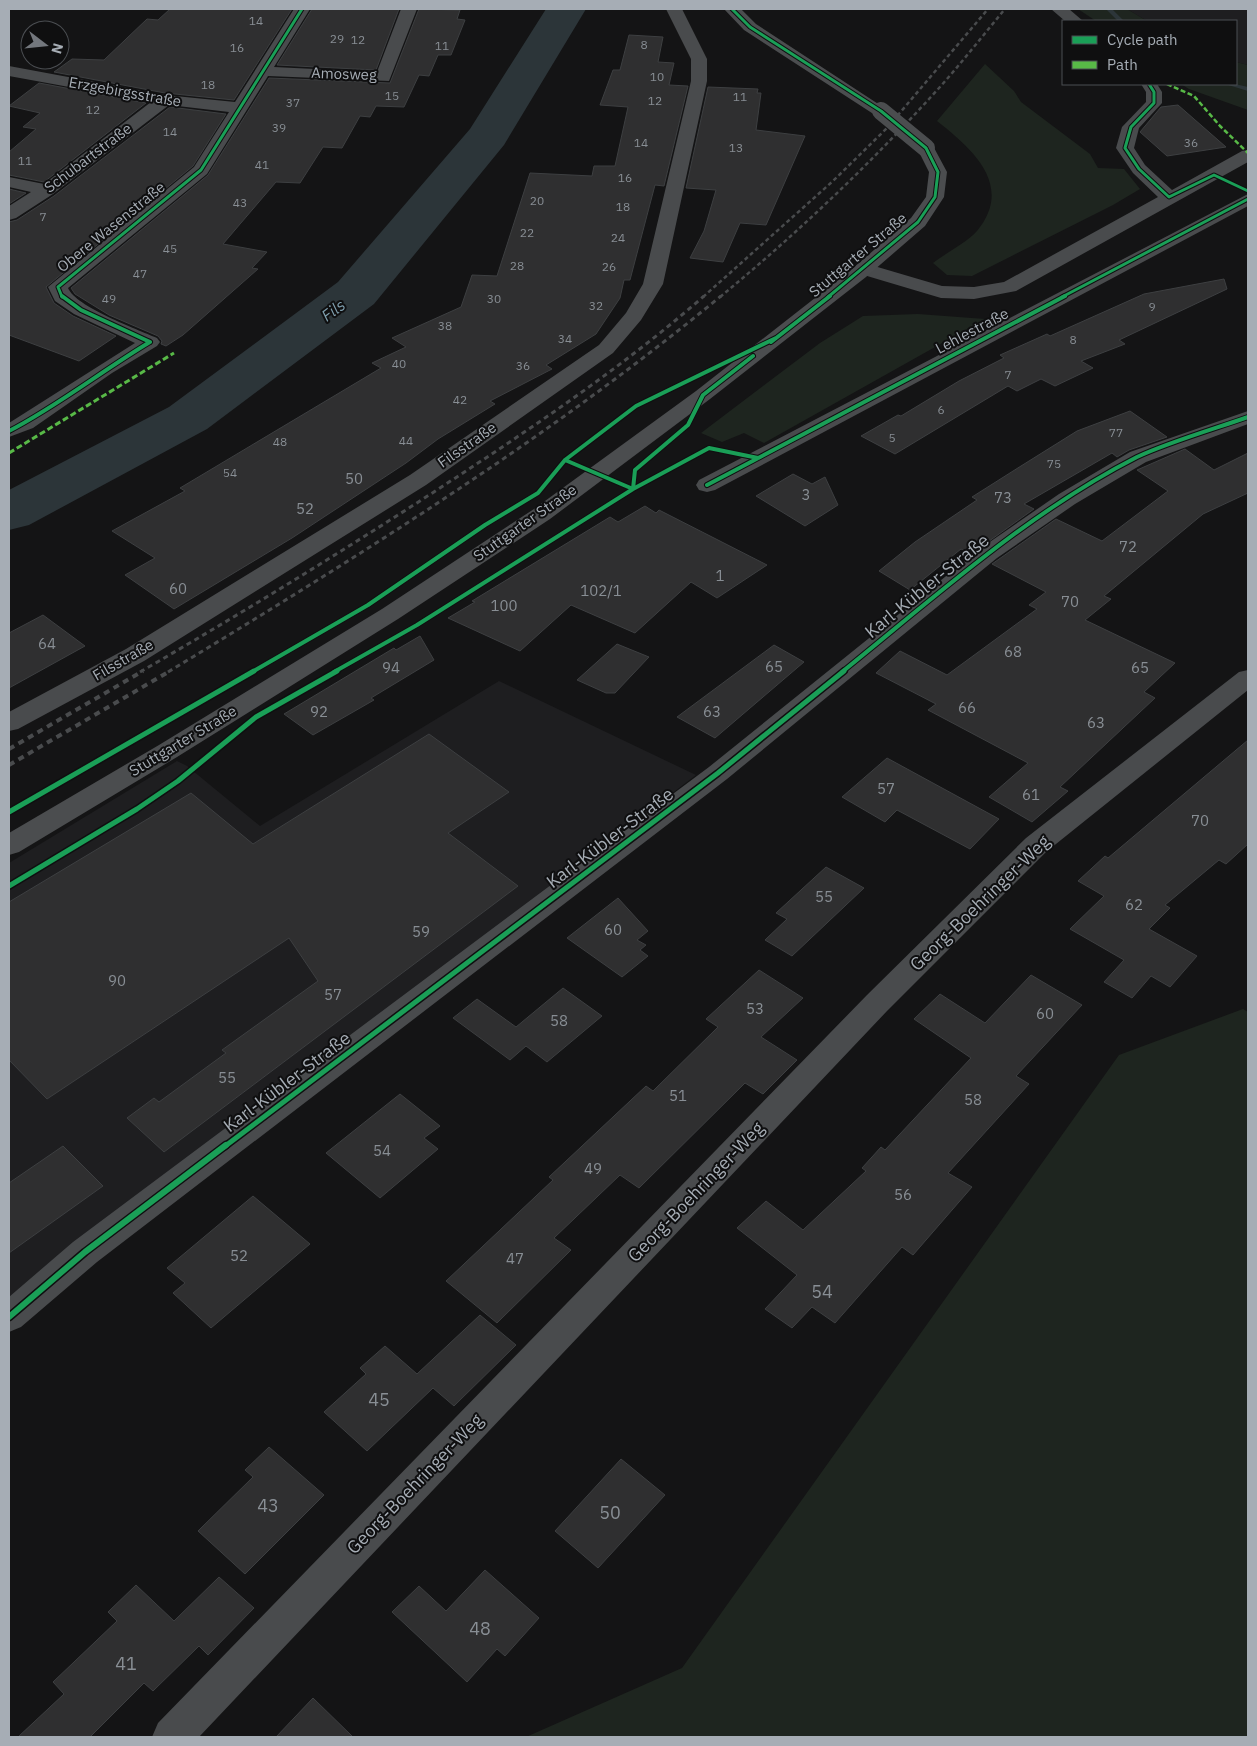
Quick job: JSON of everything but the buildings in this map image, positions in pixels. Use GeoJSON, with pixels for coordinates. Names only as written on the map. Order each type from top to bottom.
{"type":"FeatureCollection","features":[{"type":"Feature","properties":{"kind":"main road","name":"Stuttgarter Straße"},"geometry":{"type":"LineString","coordinates":[[9,845],[168,751],[382,619],[542,514],[866,272],[918,222],[935,197],[938,172],[926,148],[881,111],[750,27],[732,9]]}},
{"type":"Feature","properties":{"kind":"street","name":"Obere Wasenstraße"},"geometry":{"type":"LineString","coordinates":[[9,431],[26,424],[104,369],[150,342],[81,310],[62,297],[58,286],[201,170],[302,9]]}},
{"type":"Feature","properties":{"kind":"street","name":"Amosweg"},"geometry":{"type":"LineString","coordinates":[[262,71],[383,77],[409,9]]}},
{"type":"Feature","properties":{"kind":"street","name":"Filsstraße"},"geometry":{"type":"LineString","coordinates":[[9,723],[134,655],[418,480],[606,349],[634,316],[653,284],[700,81],[699,59],[674,9]]}},
{"type":"Feature","properties":{"kind":"street"},"geometry":{"type":"LineString","coordinates":[[1059,9],[1074,20]]}},
{"type":"Feature","properties":{"kind":"street","name":"Erzgebirgsstraße"},"geometry":{"type":"LineString","coordinates":[[9,71],[165,100],[241,108]]}},
{"type":"Feature","properties":{"kind":"street"},"geometry":{"type":"LineString","coordinates":[[1150,85],[1154,92],[1154,103],[1131,127],[1125,148],[1139,169],[1169,197]]}},
{"type":"Feature","properties":{"kind":"street","name":"Schubartstraße"},"geometry":{"type":"LineString","coordinates":[[9,214],[47,190],[165,100]]}},
{"type":"Feature","properties":{"kind":"street","name":"Lehlestraße"},"geometry":{"type":"LineString","coordinates":[[866,272],[941,292],[974,293],[1009,287],[1248,155]]}},
{"type":"Feature","properties":{"kind":"street"},"geometry":{"type":"LineString","coordinates":[[1214,175],[1248,191]]}},
{"type":"Feature","properties":{"kind":"street"},"geometry":{"type":"LineString","coordinates":[[9,182],[47,190]]}},
{"type":"Feature","properties":{"kind":"street","name":"Lehlestraße"},"geometry":{"type":"LineString","coordinates":[[707,485],[1248,199]]}},
{"type":"Feature","properties":{"kind":"street","name":"Karl-Kübler-Straße"},"geometry":{"type":"LineString","coordinates":[[9,1317],[93,1246],[718,773],[989,553],[1066,499],[1138,457],[1248,417]]}},
{"type":"Feature","properties":{"kind":"street","name":"Georg-Boehringer-Weg"},"geometry":{"type":"LineString","coordinates":[[172,1737],[877,1004],[1036,845],[1248,678]]}},
{"type":"Feature","properties":{"kind":"shaded area"},"geometry":{"type":"Polygon","coordinates":[[[1078,9],[1127,9],[1145,20],[1094,20],[1078,9]]]}},
{"type":"Feature","properties":{"kind":"shaded area"},"geometry":{"type":"Polygon","coordinates":[[[1127,9],[1248,9],[1248,65],[1237,62],[1237,20],[1145,20],[1127,9]]]}},
{"type":"Feature","properties":{"kind":"shaded area"},"geometry":{"type":"Polygon","coordinates":[[[1237,62],[1248,65],[1248,110],[1183,85],[1237,85],[1237,62]]]}},
{"type":"Feature","properties":{"kind":"shaded area"},"geometry":{"type":"Polygon","coordinates":[[[985,64],[1014,91],[1021,102],[1090,154],[1098,168],[1124,169],[1140,189],[1113,205],[972,276],[947,275],[933,263],[962,244],[977,231],[988,214],[992,198],[990,183],[984,169],[975,156],[937,121],[985,64]]]}},
{"type":"Feature","properties":{"kind":"shaded area"},"geometry":{"type":"Polygon","coordinates":[[[918,314],[985,319],[764,443],[744,433],[722,442],[701,433],[820,343],[863,316],[918,314]]]}},
{"type":"Feature","properties":{"kind":"shaded area"},"geometry":{"type":"Polygon","coordinates":[[[499,681],[696,775],[74,1246],[9,1302],[9,863],[177,761],[187,766],[260,826],[499,681]]]}},
{"type":"Feature","properties":{"kind":"shaded area"},"geometry":{"type":"Polygon","coordinates":[[[1243,1009],[1248,1012],[1248,1737],[526,1737],[682,1668],[1119,1055],[1243,1009]]]}},
{"type":"Feature","properties":{"kind":"waterway","name":"Fils"},"geometry":{"type":"LineString","coordinates":[[9,513],[188,418],[356,293],[488,136],[566,9]]}},
{"type":"Feature","properties":{"kind":"waterway"},"geometry":{"type":"LineString","coordinates":[[1109,9],[1120,20]]}},
{"type":"Feature","properties":{"kind":"waterway"},"geometry":{"type":"LineString","coordinates":[[1232,85],[1248,89]]}},
{"type":"Feature","properties":{"kind":"railway"},"geometry":{"type":"LineString","coordinates":[[703,297],[833,181],[887,128],[988,9]]}},
{"type":"Feature","properties":{"kind":"railway"},"geometry":{"type":"LineString","coordinates":[[720,297],[802,226],[854,177],[939,88],[1005,9]]}},
{"type":"Feature","properties":{"kind":"railway"},"geometry":{"type":"LineString","coordinates":[[140,672],[304,574],[497,451],[618,366],[704,296]]}},
{"type":"Feature","properties":{"kind":"railway"},"geometry":{"type":"LineString","coordinates":[[168,672],[452,494],[589,398],[721,296]]}},
{"type":"Feature","properties":{"kind":"railway"},"geometry":{"type":"LineString","coordinates":[[9,749],[143,671]]}},
{"type":"Feature","properties":{"kind":"railway"},"geometry":{"type":"LineString","coordinates":[[9,765],[170,671]]}},
{"type":"Feature","properties":{"kind":"marked path"},"geometry":{"type":"LineString","coordinates":[[1169,85],[1194,96],[1220,126],[1248,153]]}},
{"type":"Feature","properties":{"kind":"marked path"},"geometry":{"type":"LineString","coordinates":[[9,453],[174,353]]}},
{"type":"Feature","properties":{"kind":"cycle path"},"geometry":{"type":"LineString","coordinates":[[150,342],[81,310],[62,297],[58,287],[201,170],[302,9]]}},
{"type":"Feature","properties":{"kind":"cycle path"},"geometry":{"type":"LineString","coordinates":[[732,9],[750,27],[881,111],[926,148],[938,172],[935,197],[918,222],[859,273],[771,342]]}},
{"type":"Feature","properties":{"kind":"cycle path"},"geometry":{"type":"LineString","coordinates":[[1150,85],[1154,92],[1154,103],[1131,127],[1125,148],[1139,169],[1169,197],[1214,175],[1248,191]]}},
{"type":"Feature","properties":{"kind":"cycle path"},"geometry":{"type":"LineString","coordinates":[[707,485],[1248,199]]}},
{"type":"Feature","properties":{"kind":"cycle path"},"geometry":{"type":"LineString","coordinates":[[9,812],[368,605],[485,525],[538,493],[565,460],[636,406],[776,338]]}},
{"type":"Feature","properties":{"kind":"cycle path"},"geometry":{"type":"LineString","coordinates":[[9,431],[25,423],[105,369],[150,342]]}},
{"type":"Feature","properties":{"kind":"cycle path"},"geometry":{"type":"LineString","coordinates":[[633,489],[635,470],[688,425],[703,395],[753,356]]}},
{"type":"Feature","properties":{"kind":"cycle path"},"geometry":{"type":"LineString","coordinates":[[9,1317],[85,1252],[718,773],[989,553],[1067,499],[1138,457],[1248,417]]}},
{"type":"Feature","properties":{"kind":"cycle path"},"geometry":{"type":"LineString","coordinates":[[9,886],[137,809],[178,781],[229,737],[256,717],[417,625],[633,489],[709,448],[758,458]]}},
{"type":"Feature","properties":{"kind":"cycle path"},"geometry":{"type":"LineString","coordinates":[[565,460],[633,489]]}}]}
